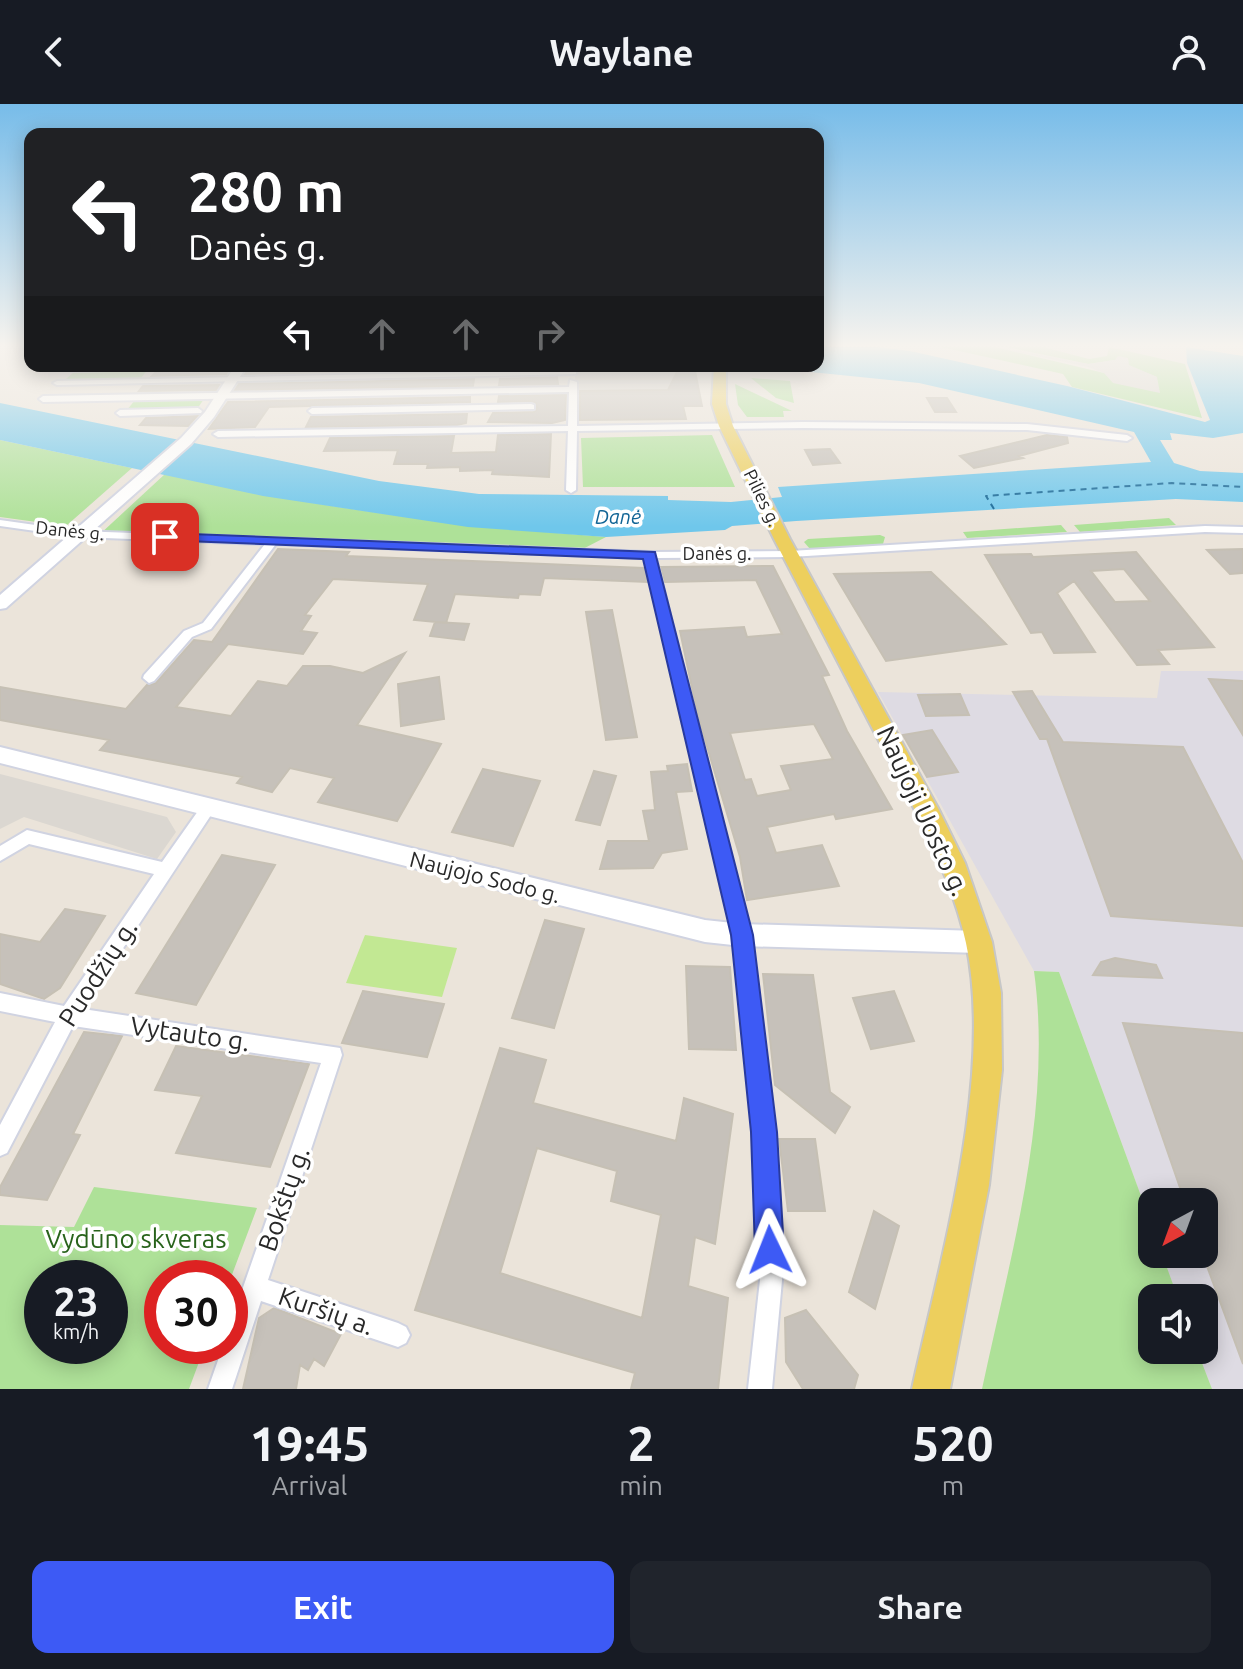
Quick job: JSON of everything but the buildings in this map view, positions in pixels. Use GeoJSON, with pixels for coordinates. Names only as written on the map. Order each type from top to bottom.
{"type":"FeatureCollection","features":[{"type":"Feature","properties":{"kind":"main road"},"geometry":{"type":"LineString","coordinates":[[0,604],[186,441],[213,407]]}},
{"type":"Feature","properties":{"kind":"main road","name":"Pilies g."},"geometry":{"type":"LineString","coordinates":[[720,407],[726,426],[786,546]]}},
{"type":"Feature","properties":{"kind":"main road","name":"Naujoji Uosto g."},"geometry":{"type":"LineString","coordinates":[[786,546],[953,863],[979,942],[987,993],[987,1070],[973,1185],[931,1389]]}},
{"type":"Feature","properties":{"kind":"main road","name":"Naujojo Sodo g."},"geometry":{"type":"LineString","coordinates":[[0,755],[671,923],[742,935],[979,942]]}},
{"type":"Feature","properties":{"kind":"street"},"geometry":{"type":"LineString","coordinates":[[125,407],[120,413],[198,411]]}},
{"type":"Feature","properties":{"kind":"street"},"geometry":{"type":"LineString","coordinates":[[303,433],[314,407]]}},
{"type":"Feature","properties":{"kind":"street"},"geometry":{"type":"LineString","coordinates":[[492,429],[494,407]]}},
{"type":"Feature","properties":{"kind":"street"},"geometry":{"type":"LineString","coordinates":[[312,411],[531,407]]}},
{"type":"Feature","properties":{"kind":"street"},"geometry":{"type":"LineString","coordinates":[[571,407],[571,490]]}},
{"type":"Feature","properties":{"kind":"street"},"geometry":{"type":"LineString","coordinates":[[399,431],[403,409]]}},
{"type":"Feature","properties":{"kind":"street"},"geometry":{"type":"LineString","coordinates":[[218,434],[726,426],[1027,427],[1127,438]]}},
{"type":"Feature","properties":{"kind":"street","name":"Danės g."},"geometry":{"type":"LineString","coordinates":[[0,523],[78,534],[650,555],[786,546],[1243,530]]}},
{"type":"Feature","properties":{"kind":"street"},"geometry":{"type":"LineString","coordinates":[[149,678],[188,634],[207,626],[272,542]]}},
{"type":"Feature","properties":{"kind":"street"},"geometry":{"type":"LineString","coordinates":[[650,555],[742,935],[764,1132],[771,1280],[760,1389]]}},
{"type":"Feature","properties":{"kind":"street","name":"Puodžių g."},"geometry":{"type":"LineString","coordinates":[[0,1146],[68,1016],[208,808]]}},
{"type":"Feature","properties":{"kind":"street"},"geometry":{"type":"LineString","coordinates":[[0,854],[27,837],[165,870]]}},
{"type":"Feature","properties":{"kind":"street","name":"Vytauto g."},"geometry":{"type":"LineString","coordinates":[[0,1002],[68,1016],[333,1055]]}},
{"type":"Feature","properties":{"kind":"street","name":"Bokštų g."},"geometry":{"type":"LineString","coordinates":[[220,1389],[333,1055]]}},
{"type":"Feature","properties":{"kind":"street","name":"Kuršių a."},"geometry":{"type":"LineString","coordinates":[[254,1287],[398,1335]]}},
{"type":"Feature","properties":{"kind":"shaded area"},"geometry":{"type":"Polygon","coordinates":[[[1161,671],[1243,671],[1243,1389],[1212,1389],[1202,1364],[1218,1364],[1218,1284],[1173,1284],[1167,1268],[1218,1268],[1218,1188],[1138,1188],[1059,972],[1034,971],[878,692],[1157,698],[1161,671]]]}},
{"type":"Feature","properties":{"kind":"shaded area"},"geometry":{"type":"Polygon","coordinates":[[[0,774],[167,817],[176,832],[157,859],[24,817],[0,829],[0,774]]]}},
{"type":"Feature","properties":{"kind":"green space"},"geometry":{"type":"Polygon","coordinates":[[[129,407],[198,407],[197,409],[127,410],[129,407]]]}},
{"type":"Feature","properties":{"kind":"green space"},"geometry":{"type":"Polygon","coordinates":[[[739,407],[783,407],[792,411],[783,411],[784,417],[747,417],[739,407]]]}},
{"type":"Feature","properties":{"kind":"green space"},"geometry":{"type":"Polygon","coordinates":[[[1156,407],[1199,407],[1202,418],[1156,407]]]}},
{"type":"Feature","properties":{"kind":"green space"},"geometry":{"type":"Polygon","coordinates":[[[712,435],[735,487],[583,487],[581,438],[712,435]]]}},
{"type":"Feature","properties":{"kind":"green space"},"geometry":{"type":"Polygon","coordinates":[[[0,440],[132,468],[66,526],[0,517],[0,440]]]}},
{"type":"Feature","properties":{"kind":"green space"},"geometry":{"type":"Polygon","coordinates":[[[165,474],[384,514],[606,537],[577,552],[99,535],[165,474]]]}},
{"type":"Feature","properties":{"kind":"green space"},"geometry":{"type":"Polygon","coordinates":[[[1169,518],[1176,525],[1080,532],[1074,525],[1169,518]]]}},
{"type":"Feature","properties":{"kind":"green space"},"geometry":{"type":"Polygon","coordinates":[[[1061,525],[1067,532],[967,538],[963,532],[1061,525]]]}},
{"type":"Feature","properties":{"kind":"green space"},"geometry":{"type":"Polygon","coordinates":[[[885,537],[883,544],[810,549],[804,542],[808,539],[885,537]]]}},
{"type":"Feature","properties":{"kind":"green space"},"geometry":{"type":"Polygon","coordinates":[[[365,935],[457,948],[442,997],[346,983],[365,935]]]}},
{"type":"Feature","properties":{"kind":"green space"},"geometry":{"type":"Polygon","coordinates":[[[1034,971],[1059,972],[1138,1188],[1138,1268],[1167,1268],[1173,1284],[1138,1284],[1138,1364],[1202,1364],[1212,1389],[982,1389],[1026,1182],[1034,1129],[1038,1024],[1034,971]]]}},
{"type":"Feature","properties":{"kind":"green space","name":"Vydūno skveras"},"geometry":{"type":"Polygon","coordinates":[[[94,1187],[257,1208],[238,1260],[144,1260],[144,1364],[198,1364],[189,1389],[0,1389],[0,1225],[74,1227],[94,1187]]]}},
{"type":"Feature","properties":{"kind":"water","name":"Danė"},"geometry":{"type":"Polygon","coordinates":[[[0,407],[19,407],[379,481],[479,494],[668,496],[668,500],[731,502],[782,497],[778,487],[1151,462],[1134,432],[1024,407],[1147,407],[1205,422],[1210,420],[1205,407],[1243,407],[1243,433],[1213,438],[1170,433],[1172,440],[1160,440],[1174,463],[1200,471],[1243,473],[1243,502],[1176,499],[796,521],[732,526],[725,530],[606,537],[468,527],[263,496],[0,440],[0,407]]]}},
{"type":"Feature","properties":{"kind":"ferry route"},"geometry":{"type":"LineString","coordinates":[[994,509],[986,496],[1172,483],[1243,487]]}},
{"type":"Feature","properties":{"kind":"route"},"geometry":{"type":"LineString","coordinates":[[165,537],[650,555],[742,935],[764,1132],[770,1250]]}}]}
